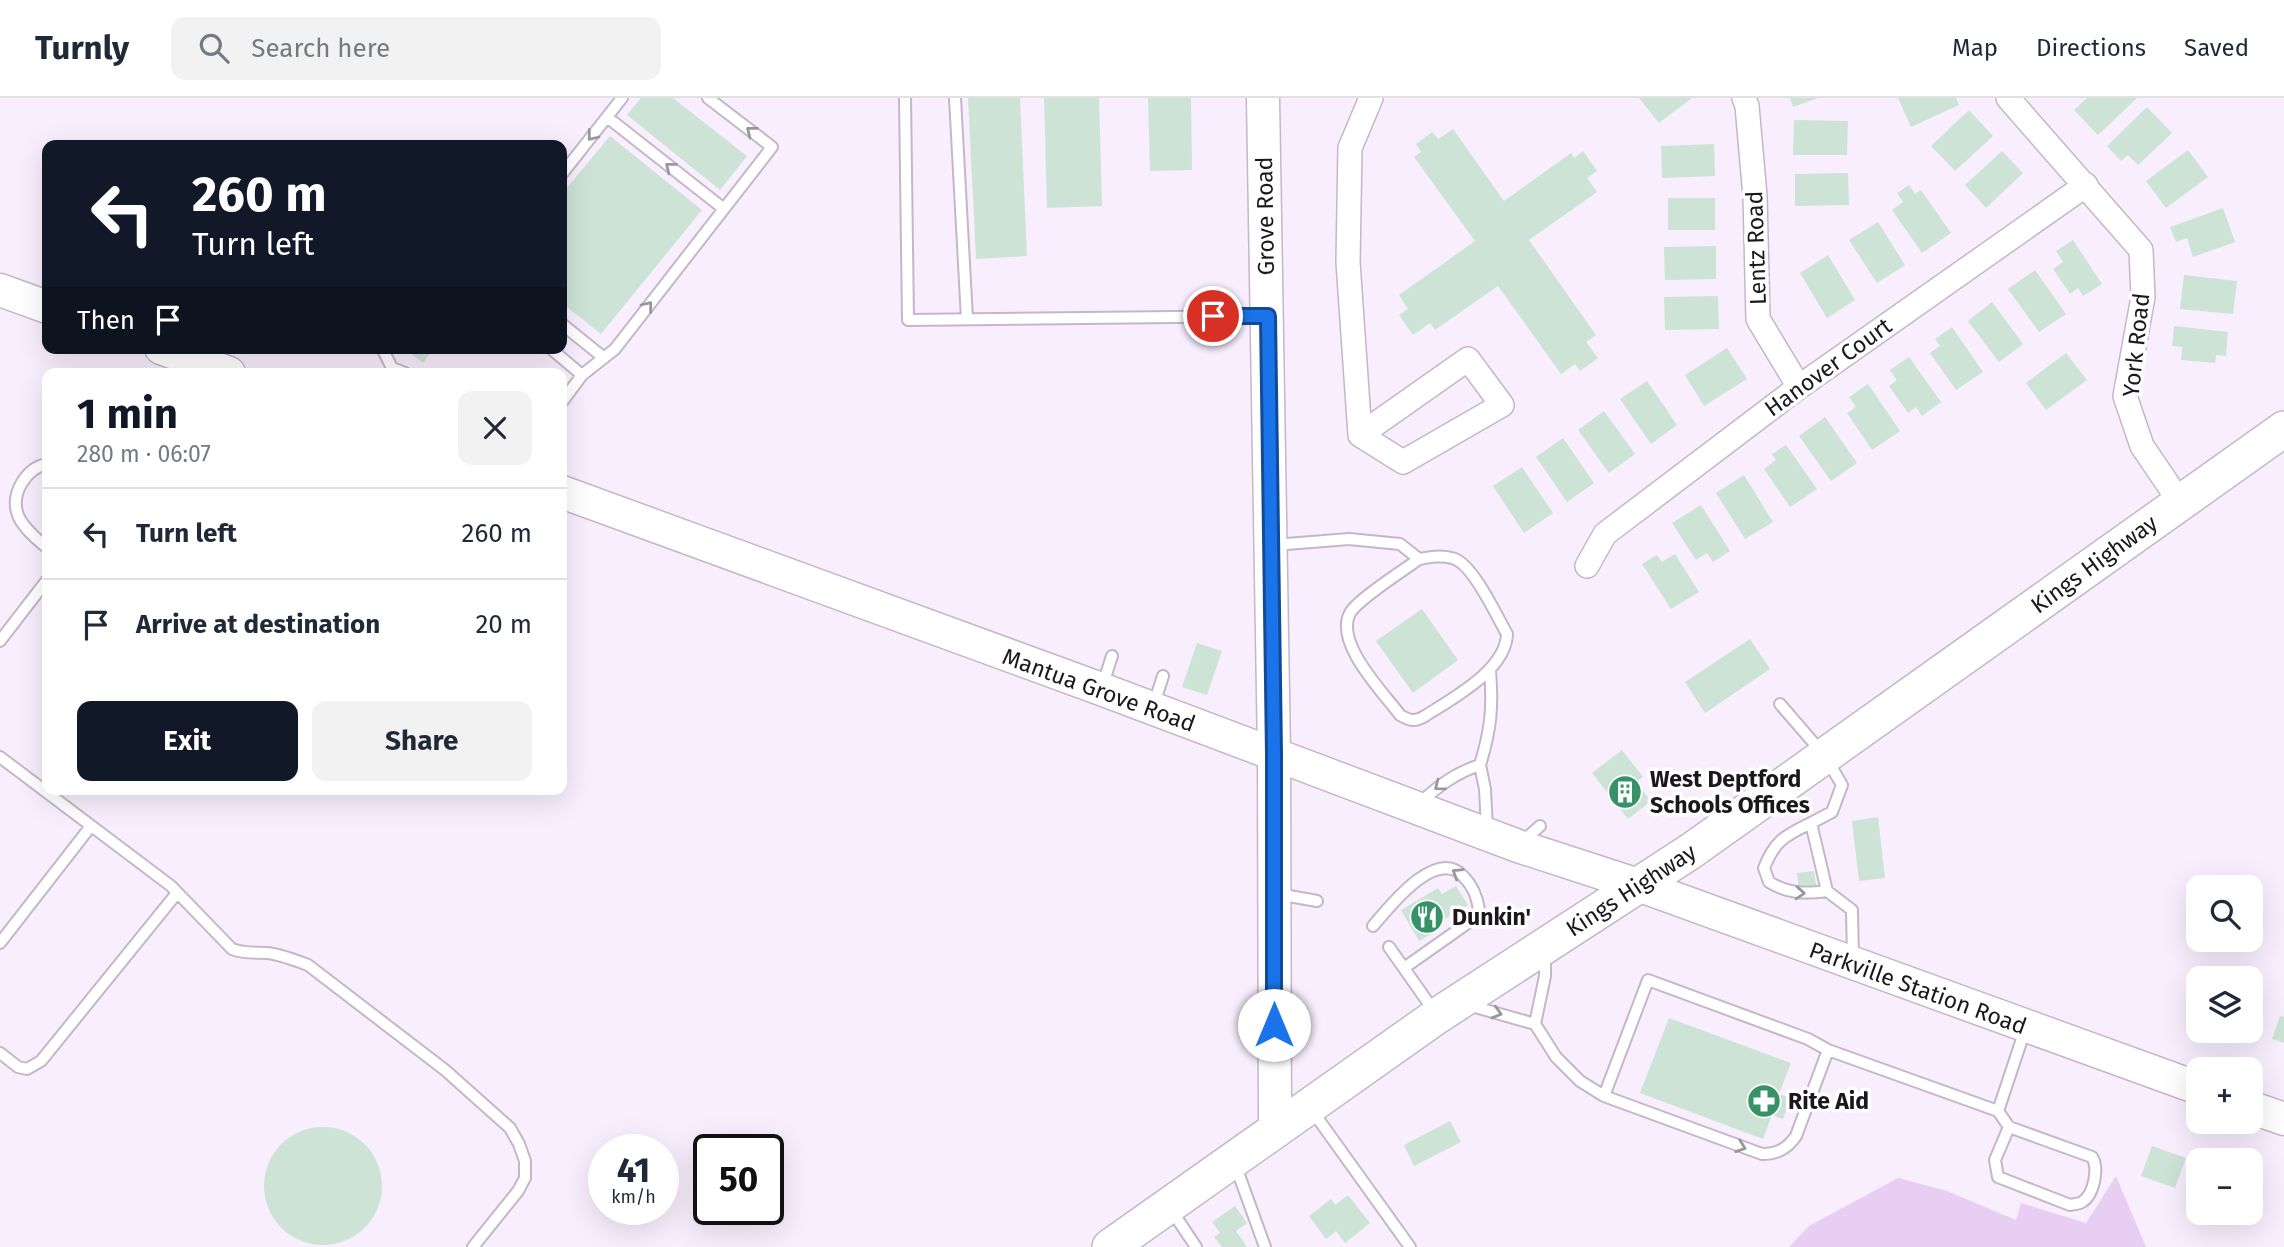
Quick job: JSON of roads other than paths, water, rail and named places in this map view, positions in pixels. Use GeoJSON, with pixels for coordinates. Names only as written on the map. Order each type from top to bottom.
{"type":"FeatureCollection","features":[{"type":"Feature","properties":{"kind":"main road","name":"Grove Road"},"geometry":{"type":"LineString","coordinates":[[1263,98],[1274,754],[1275,1131]]}},
{"type":"Feature","properties":{"kind":"main road"},"geometry":{"type":"LineString","coordinates":[[0,290],[42,305]]}},
{"type":"Feature","properties":{"kind":"main road"},"geometry":{"type":"LineString","coordinates":[[175,354],[207,368]]}},
{"type":"Feature","properties":{"kind":"main road","name":"Kings Highway"},"geometry":{"type":"LineString","coordinates":[[1110,1247],[1448,1009],[1691,851],[2284,429]]}},
{"type":"Feature","properties":{"kind":"main road","name":"Mantua Grove Road"},"geometry":{"type":"LineString","coordinates":[[567,494],[1101,689],[1488,835],[1529,836],[1638,885]]}},
{"type":"Feature","properties":{"kind":"main road","name":"Parkville Station Road"},"geometry":{"type":"LineString","coordinates":[[1638,885],[2186,1084]]}},
{"type":"Feature","properties":{"kind":"main road"},"geometry":{"type":"LineString","coordinates":[[2263,1112],[2284,1119]]}},
{"type":"Feature","properties":{"kind":"street"},"geometry":{"type":"LineString","coordinates":[[1360,435],[1349,262],[1350,148],[1371,98]]}},
{"type":"Feature","properties":{"kind":"street","name":"Lentz Road"},"geometry":{"type":"LineString","coordinates":[[1744,98],[1755,196],[1758,319],[1799,387]]}},
{"type":"Feature","properties":{"kind":"street","name":"York Road"},"geometry":{"type":"LineString","coordinates":[[2008,98],[2141,250],[2143,297],[2125,396],[2142,446],[2180,502]]}},
{"type":"Feature","properties":{"kind":"street","name":"Hanover Court"},"geometry":{"type":"LineString","coordinates":[[1587,566],[1605,534],[1799,387],[2087,186]]}},
{"type":"Feature","properties":{"kind":"street"},"geometry":{"type":"LineString","coordinates":[[1468,359],[1502,405],[1403,462],[1360,435],[1468,359]]}},
{"type":"Feature","properties":{"kind":"lane"},"geometry":{"type":"LineString","coordinates":[[567,168],[621,98]]}},
{"type":"Feature","properties":{"kind":"lane"},"geometry":{"type":"LineString","coordinates":[[567,395],[582,375],[615,349],[772,147],[708,98]]}},
{"type":"Feature","properties":{"kind":"lane"},"geometry":{"type":"LineString","coordinates":[[905,98],[908,320],[1268,316]]}},
{"type":"Feature","properties":{"kind":"lane"},"geometry":{"type":"LineString","coordinates":[[955,98],[967,319]]}},
{"type":"Feature","properties":{"kind":"lane"},"geometry":{"type":"LineString","coordinates":[[607,117],[724,209]]}},
{"type":"Feature","properties":{"kind":"lane"},"geometry":{"type":"LineString","coordinates":[[567,328],[604,358]]}},
{"type":"Feature","properties":{"kind":"lane"},"geometry":{"type":"LineString","coordinates":[[557,354],[582,375]]}},
{"type":"Feature","properties":{"kind":"lane"},"geometry":{"type":"LineString","coordinates":[[42,465],[33,468],[21,484],[16,499],[18,516],[42,542]]}},
{"type":"Feature","properties":{"kind":"lane"},"geometry":{"type":"LineString","coordinates":[[1271,545],[1349,539],[1400,544],[1419,559]]}},
{"type":"Feature","properties":{"kind":"lane"},"geometry":{"type":"LineString","coordinates":[[1437,556],[1455,558],[1468,567],[1507,634],[1507,644],[1490,670],[1425,716],[1410,720],[1400,715],[1353,653],[1346,625],[1351,610],[1419,559],[1437,556]]}},
{"type":"Feature","properties":{"kind":"lane"},"geometry":{"type":"LineString","coordinates":[[0,641],[42,586]]}},
{"type":"Feature","properties":{"kind":"lane"},"geometry":{"type":"LineString","coordinates":[[1101,689],[1112,656]]}},
{"type":"Feature","properties":{"kind":"lane"},"geometry":{"type":"LineString","coordinates":[[1488,835],[1485,789],[1480,765],[1490,730],[1493,698],[1490,670]]}},
{"type":"Feature","properties":{"kind":"lane"},"geometry":{"type":"LineString","coordinates":[[1153,710],[1163,676]]}},
{"type":"Feature","properties":{"kind":"lane"},"geometry":{"type":"LineString","coordinates":[[1780,704],[1825,756],[1842,785],[1832,812],[1791,833],[1772,848],[1764,868],[1769,882],[1782,890],[1797,894],[1827,891]]}},
{"type":"Feature","properties":{"kind":"lane"},"geometry":{"type":"LineString","coordinates":[[0,757],[42,789]]}},
{"type":"Feature","properties":{"kind":"lane"},"geometry":{"type":"LineString","coordinates":[[1415,808],[1439,785],[1480,765]]}},
{"type":"Feature","properties":{"kind":"lane"},"geometry":{"type":"LineString","coordinates":[[50,795],[177,893],[232,949],[245,954],[267,953],[291,958],[308,965],[445,1070],[510,1128],[525,1161],[525,1178],[518,1191],[473,1247]]}},
{"type":"Feature","properties":{"kind":"lane"},"geometry":{"type":"LineString","coordinates":[[1811,824],[1827,891],[1852,910],[1853,965]]}},
{"type":"Feature","properties":{"kind":"lane"},"geometry":{"type":"LineString","coordinates":[[0,943],[91,826]]}},
{"type":"Feature","properties":{"kind":"lane"},"geometry":{"type":"LineString","coordinates":[[1373,926],[1406,889],[1436,869],[1446,866],[1460,872],[1469,881],[1477,895],[1479,910],[1472,920],[1404,968]]}},
{"type":"Feature","properties":{"kind":"lane"},"geometry":{"type":"LineString","coordinates":[[0,1053],[18,1067],[27,1069],[41,1061],[177,893]]}},
{"type":"Feature","properties":{"kind":"lane"},"geometry":{"type":"LineString","coordinates":[[1273,893],[1317,901]]}},
{"type":"Feature","properties":{"kind":"lane"},"geometry":{"type":"LineString","coordinates":[[1389,947],[1404,968],[1448,1009],[1535,1024]]}},
{"type":"Feature","properties":{"kind":"lane"},"geometry":{"type":"LineString","coordinates":[[1545,947],[1545,976],[1535,1024],[1556,1057],[1580,1081],[1604,1096],[1679,1124],[1762,1154],[1782,1150],[1791,1143],[1797,1133],[1828,1050]]}},
{"type":"Feature","properties":{"kind":"lane"},"geometry":{"type":"LineString","coordinates":[[1604,1096],[1648,980],[1808,1039],[1828,1050],[1998,1111],[2009,1127],[2092,1157],[2097,1172],[2086,1199],[2070,1205],[1997,1177],[1995,1160],[2009,1127]]}},
{"type":"Feature","properties":{"kind":"lane"},"geometry":{"type":"LineString","coordinates":[[1998,1111],[2026,1027]]}},
{"type":"Feature","properties":{"kind":"lane"},"geometry":{"type":"LineString","coordinates":[[1309,1107],[1410,1247]]}},
{"type":"Feature","properties":{"kind":"lane"},"geometry":{"type":"LineString","coordinates":[[1233,1160],[1265,1247]]}},
{"type":"Feature","properties":{"kind":"lane"},"geometry":{"type":"LineString","coordinates":[[1168,1206],[1196,1247]]}},
{"type":"Feature","properties":{"kind":"place","name":"West Deptford Schools Offices"},"geometry":{"type":"Point","coordinates":[1625,792]}},
{"type":"Feature","properties":{"kind":"place","name":"Dunkin'"},"geometry":{"type":"Point","coordinates":[1427,917]}},
{"type":"Feature","properties":{"kind":"place","name":"Rite Aid"},"geometry":{"type":"Point","coordinates":[1764,1101]}}]}
